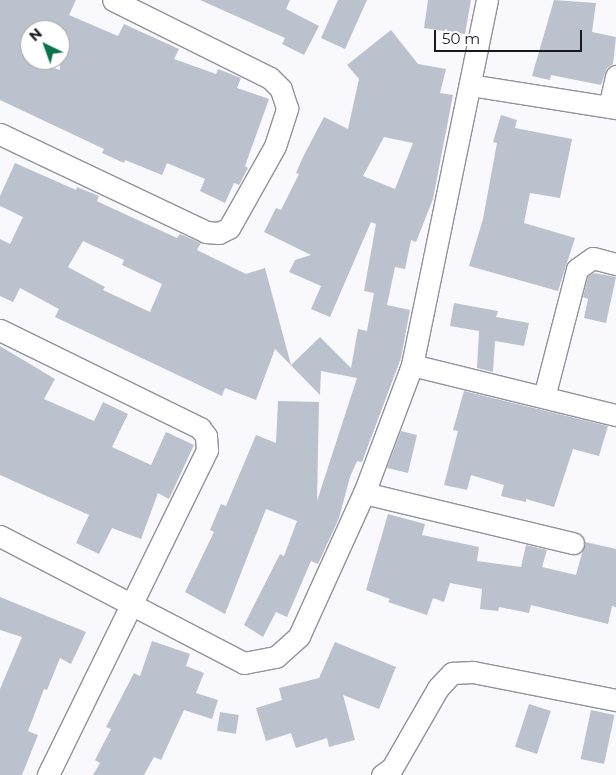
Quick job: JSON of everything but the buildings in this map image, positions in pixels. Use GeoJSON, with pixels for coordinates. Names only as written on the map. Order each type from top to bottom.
{"type":"FeatureCollection","features":[{"type":"Feature","properties":{"kind":"street"},"geometry":{"type":"LineString","coordinates":[[0,134],[206,232],[219,233],[229,228],[274,146],[287,108],[281,89],[270,78],[113,0]]}},
{"type":"Feature","properties":{"kind":"street"},"geometry":{"type":"LineString","coordinates":[[0,536],[244,663],[276,657],[298,636],[364,493],[412,365],[487,0]]}},
{"type":"Feature","properties":{"kind":"street"},"geometry":{"type":"LineString","coordinates":[[470,85],[612,107],[616,76]]}},
{"type":"Feature","properties":{"kind":"street"},"geometry":{"type":"LineString","coordinates":[[544,397],[577,269],[593,258],[616,264]]}},
{"type":"Feature","properties":{"kind":"street"},"geometry":{"type":"LineString","coordinates":[[0,330],[200,428],[206,436],[207,450],[48,775]]}},
{"type":"Feature","properties":{"kind":"street"},"geometry":{"type":"LineString","coordinates":[[412,365],[616,415]]}},
{"type":"Feature","properties":{"kind":"street"},"geometry":{"type":"LineString","coordinates":[[364,493],[573,543]]}},
{"type":"Feature","properties":{"kind":"street"},"geometry":{"type":"LineString","coordinates":[[382,775],[392,768],[438,688],[452,673],[473,672],[616,700]]}}]}
